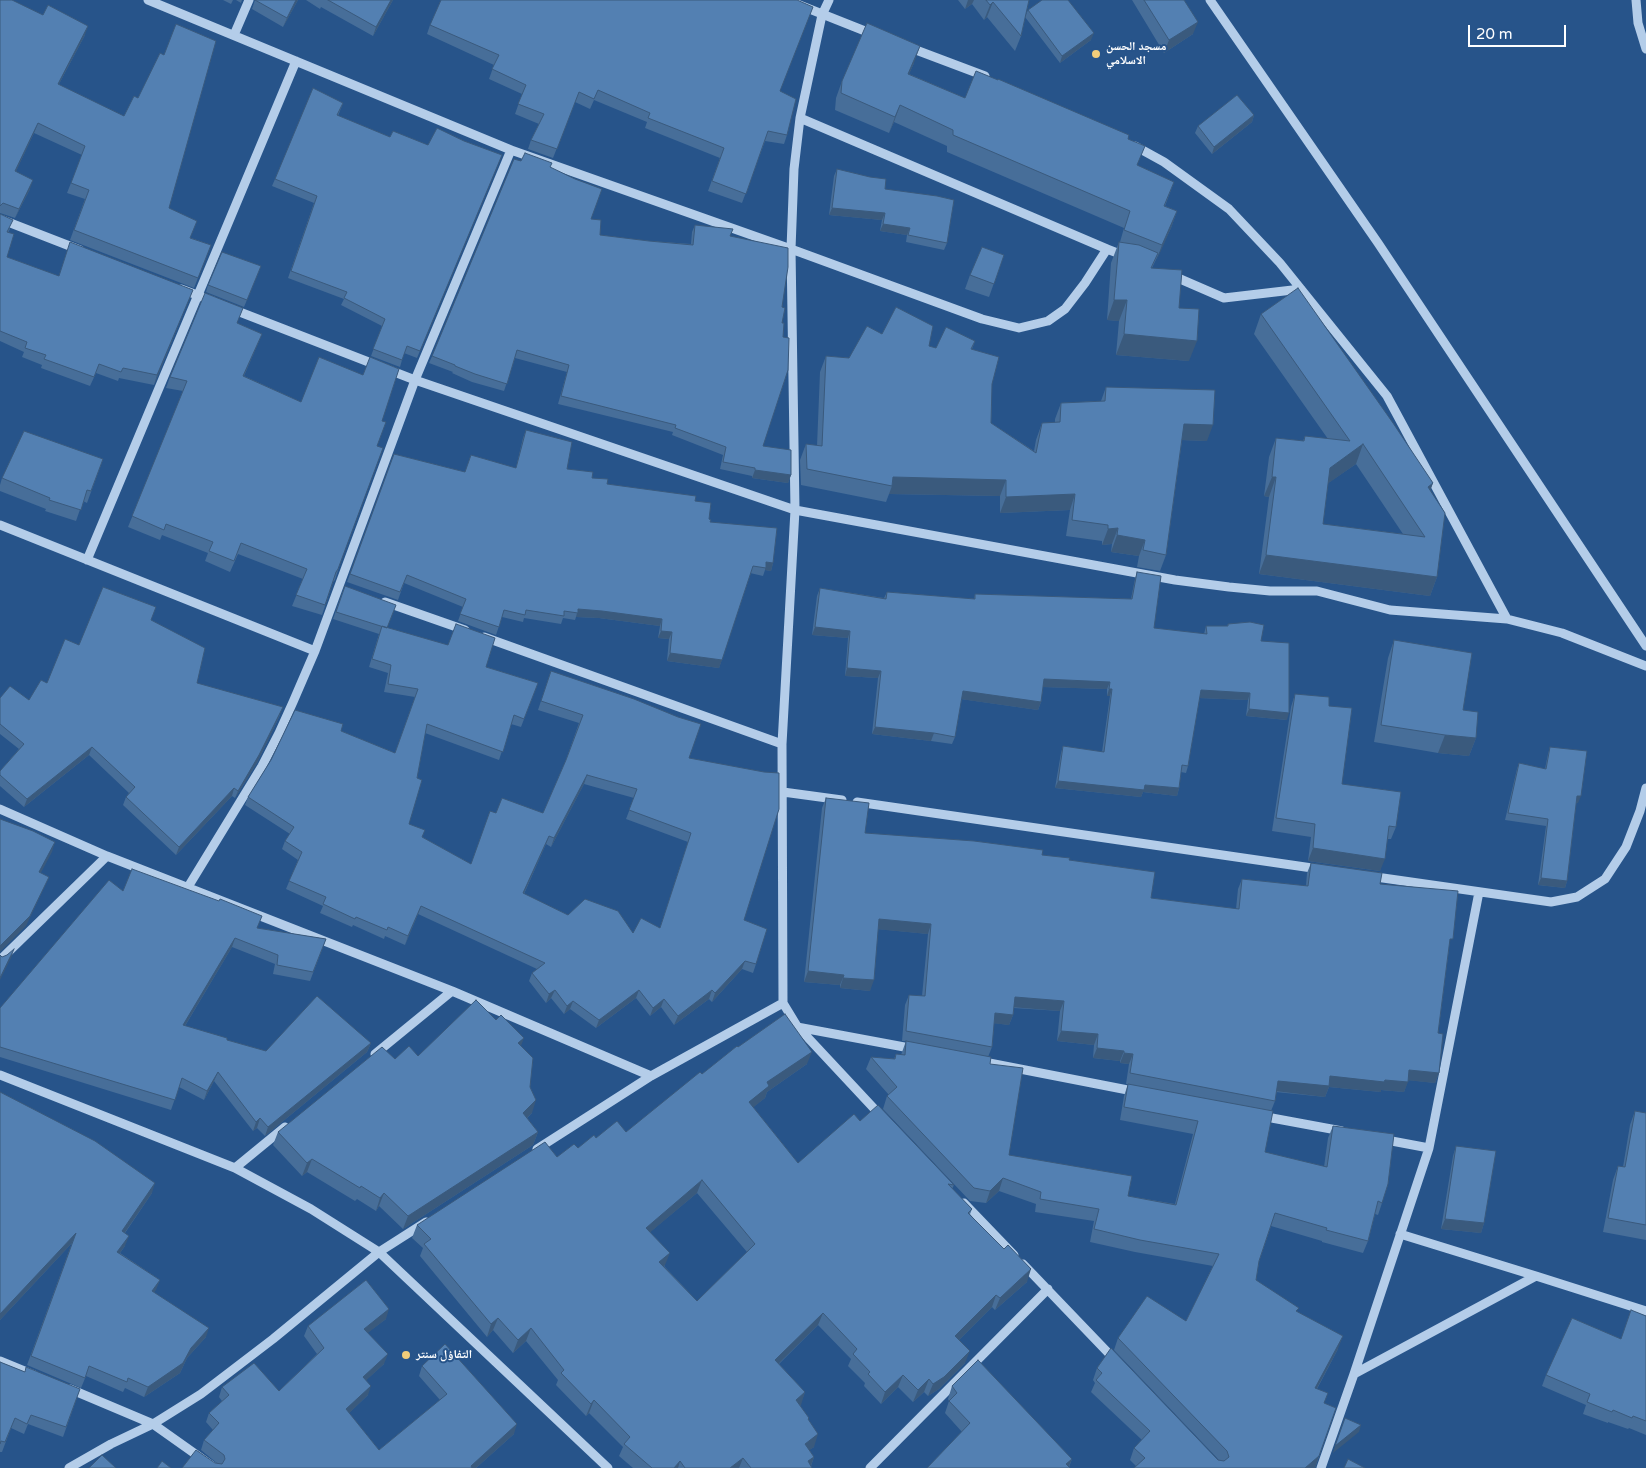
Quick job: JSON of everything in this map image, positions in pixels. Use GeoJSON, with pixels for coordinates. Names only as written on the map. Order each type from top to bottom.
{"type":"FeatureCollection","features":[{"type":"Feature","properties":{"kind":"street"},"geometry":{"type":"LineString","coordinates":[[148,0],[511,150],[982,319],[1019,328],[1048,321],[1065,309],[1086,283],[1107,249]]}},
{"type":"Feature","properties":{"kind":"street"},"geometry":{"type":"LineString","coordinates":[[234,34],[249,0]]}},
{"type":"Feature","properties":{"kind":"street"},"geometry":{"type":"LineString","coordinates":[[787,0],[995,80]]}},
{"type":"Feature","properties":{"kind":"street"},"geometry":{"type":"LineString","coordinates":[[829,0],[822,15],[800,118],[794,169],[791,249],[795,510],[782,744],[783,1003],[797,1026],[885,1120]]}},
{"type":"Feature","properties":{"kind":"street"},"geometry":{"type":"LineString","coordinates":[[1210,0],[1378,243],[1646,646]]}},
{"type":"Feature","properties":{"kind":"street"},"geometry":{"type":"LineString","coordinates":[[1636,0],[1638,23],[1646,49]]}},
{"type":"Feature","properties":{"kind":"street"},"geometry":{"type":"LineString","coordinates":[[87,560],[296,61]]}},
{"type":"Feature","properties":{"kind":"street"},"geometry":{"type":"LineString","coordinates":[[800,118],[1134,260]]}},
{"type":"Feature","properties":{"kind":"street"},"geometry":{"type":"LineString","coordinates":[[1131,144],[1164,162],[1230,209],[1280,263],[1387,396],[1507,619]]}},
{"type":"Feature","properties":{"kind":"street"},"geometry":{"type":"LineString","coordinates":[[188,886],[270,749],[290,710],[314,651],[415,380],[511,150]]}},
{"type":"Feature","properties":{"kind":"street"},"geometry":{"type":"LineString","coordinates":[[0,219],[90,254]]}},
{"type":"Feature","properties":{"kind":"street"},"geometry":{"type":"LineString","coordinates":[[1161,270],[1224,298],[1301,289]]}},
{"type":"Feature","properties":{"kind":"street"},"geometry":{"type":"LineString","coordinates":[[170,285],[415,380],[795,510],[1175,580],[1270,591],[1317,591],[1390,610],[1507,619],[1562,633],[1646,666]]}},
{"type":"Feature","properties":{"kind":"street"},"geometry":{"type":"LineString","coordinates":[[0,525],[314,651]]}},
{"type":"Feature","properties":{"kind":"street"},"geometry":{"type":"LineString","coordinates":[[338,585],[348,588]]}},
{"type":"Feature","properties":{"kind":"street"},"geometry":{"type":"LineString","coordinates":[[375,598],[782,744]]}},
{"type":"Feature","properties":{"kind":"street"},"geometry":{"type":"LineString","coordinates":[[1361,875],[1551,902],[1577,897],[1605,879],[1626,847],[1640,811],[1646,788]]}},
{"type":"Feature","properties":{"kind":"street"},"geometry":{"type":"LineString","coordinates":[[783,792],[1332,871]]}},
{"type":"Feature","properties":{"kind":"street"},"geometry":{"type":"LineString","coordinates":[[0,809],[107,856],[188,886],[452,991],[651,1076]]}},
{"type":"Feature","properties":{"kind":"street"},"geometry":{"type":"LineString","coordinates":[[0,960],[107,856]]}},
{"type":"Feature","properties":{"kind":"street"},"geometry":{"type":"LineString","coordinates":[[1321,1468],[1428,1148],[1479,892]]}},
{"type":"Feature","properties":{"kind":"street"},"geometry":{"type":"LineString","coordinates":[[367,1061],[452,991]]}},
{"type":"Feature","properties":{"kind":"street"},"geometry":{"type":"LineString","coordinates":[[527,1156],[651,1076],[783,1003]]}},
{"type":"Feature","properties":{"kind":"street"},"geometry":{"type":"LineString","coordinates":[[797,1026],[923,1051]]}},
{"type":"Feature","properties":{"kind":"street"},"geometry":{"type":"LineString","coordinates":[[972,1060],[1147,1094]]}},
{"type":"Feature","properties":{"kind":"street"},"geometry":{"type":"LineString","coordinates":[[0,1075],[235,1168],[311,1209],[379,1252],[608,1468]]}},
{"type":"Feature","properties":{"kind":"street"},"geometry":{"type":"LineString","coordinates":[[1254,1114],[1351,1133]]}},
{"type":"Feature","properties":{"kind":"street"},"geometry":{"type":"LineString","coordinates":[[235,1168],[289,1124]]}},
{"type":"Feature","properties":{"kind":"street"},"geometry":{"type":"LineString","coordinates":[[1370,1136],[1428,1148]]}},
{"type":"Feature","properties":{"kind":"street"},"geometry":{"type":"LineString","coordinates":[[960,1199],[1123,1368]]}},
{"type":"Feature","properties":{"kind":"street"},"geometry":{"type":"LineString","coordinates":[[69,1468],[111,1444],[153,1424],[209,1388],[273,1339],[379,1252],[437,1215]]}},
{"type":"Feature","properties":{"kind":"street"},"geometry":{"type":"LineString","coordinates":[[1400,1234],[1646,1311]]}},
{"type":"Feature","properties":{"kind":"street"},"geometry":{"type":"LineString","coordinates":[[1354,1374],[1536,1276]]}},
{"type":"Feature","properties":{"kind":"street"},"geometry":{"type":"LineString","coordinates":[[870,1468],[1048,1290]]}},
{"type":"Feature","properties":{"kind":"street"},"geometry":{"type":"LineString","coordinates":[[0,1361],[45,1379]]}},
{"type":"Feature","properties":{"kind":"street"},"geometry":{"type":"LineString","coordinates":[[63,1387],[153,1424],[215,1468]]}},
{"type":"Feature","properties":{"kind":"building"},"geometry":{"type":"Polygon","coordinates":[[[0,0],[12,0],[43,15],[48,5],[88,26],[58,84],[124,116],[134,96],[138,98],[160,53],[164,55],[176,24],[216,41],[169,208],[197,221],[190,238],[211,245],[198,278],[74,230],[89,190],[71,183],[85,146],[38,123],[15,171],[33,180],[19,209],[3,203],[0,206],[0,0]]]}},
{"type":"Feature","properties":{"kind":"building"},"geometry":{"type":"Polygon","coordinates":[[[255,0],[296,0],[287,18],[255,0]]]}},
{"type":"Feature","properties":{"kind":"building"},"geometry":{"type":"Polygon","coordinates":[[[328,0],[391,0],[376,27],[328,0]]]}},
{"type":"Feature","properties":{"kind":"building"},"geometry":{"type":"Polygon","coordinates":[[[441,0],[797,0],[813,7],[780,91],[796,99],[787,135],[768,131],[746,194],[712,181],[724,148],[648,118],[650,113],[598,90],[594,99],[579,92],[557,149],[531,140],[544,114],[518,104],[526,85],[492,69],[499,55],[430,25],[441,0]]]}},
{"type":"Feature","properties":{"kind":"building"},"geometry":{"type":"Polygon","coordinates":[[[986,0],[1029,0],[1021,36],[993,2],[990,5],[986,0]]]}},
{"type":"Feature","properties":{"kind":"building"},"geometry":{"type":"Polygon","coordinates":[[[1042,0],[1068,0],[1094,33],[1062,56],[1028,10],[1042,0]]]}},
{"type":"Feature","properties":{"kind":"building"},"geometry":{"type":"Polygon","coordinates":[[[1144,0],[1184,0],[1198,22],[1169,40],[1144,0]]]}},
{"type":"Feature","properties":{"kind":"building"},"geometry":{"type":"Polygon","coordinates":[[[867,23],[920,46],[908,74],[965,98],[976,71],[1129,135],[1128,139],[1145,146],[1137,165],[1174,182],[1164,206],[1177,211],[1162,245],[1124,230],[1130,211],[953,135],[953,130],[900,105],[895,117],[841,93],[842,81],[867,23]]]}},
{"type":"Feature","properties":{"kind":"building"},"geometry":{"type":"Polygon","coordinates":[[[313,88],[343,103],[337,115],[390,137],[393,131],[428,145],[437,128],[464,141],[502,155],[420,351],[407,346],[402,360],[373,349],[385,319],[344,298],[347,292],[291,271],[317,196],[275,179],[313,88]]]}},
{"type":"Feature","properties":{"kind":"building"},"geometry":{"type":"Polygon","coordinates":[[[1237,95],[1254,115],[1214,147],[1198,126],[1237,95]]]}},
{"type":"Feature","properties":{"kind":"building"},"geometry":{"type":"Polygon","coordinates":[[[525,153],[552,163],[550,167],[575,179],[602,189],[591,219],[601,220],[600,235],[693,245],[695,225],[733,229],[730,236],[788,248],[788,267],[782,307],[785,308],[782,323],[784,323],[783,337],[789,338],[788,370],[763,446],[791,450],[791,475],[755,470],[755,468],[723,462],[726,447],[675,428],[676,425],[561,396],[569,365],[517,350],[507,384],[475,374],[432,356],[514,159],[521,161],[525,153]]]}},
{"type":"Feature","properties":{"kind":"building"},"geometry":{"type":"Polygon","coordinates":[[[837,169],[886,179],[885,189],[954,200],[947,243],[908,235],[910,228],[883,224],[885,213],[832,208],[837,169]]]}},
{"type":"Feature","properties":{"kind":"building"},"geometry":{"type":"Polygon","coordinates":[[[0,214],[13,220],[7,232],[14,234],[7,257],[59,276],[70,242],[193,290],[157,375],[123,368],[121,372],[99,364],[94,377],[44,359],[46,355],[25,348],[27,342],[0,331],[0,214]]]}},
{"type":"Feature","properties":{"kind":"building"},"geometry":{"type":"Polygon","coordinates":[[[1119,242],[1139,245],[1158,253],[1151,268],[1182,270],[1179,308],[1199,309],[1197,341],[1124,334],[1127,300],[1114,300],[1119,242]]]}},
{"type":"Feature","properties":{"kind":"building"},"geometry":{"type":"Polygon","coordinates":[[[982,247],[1004,255],[994,284],[970,275],[982,247]]]}},
{"type":"Feature","properties":{"kind":"building"},"geometry":{"type":"Polygon","coordinates":[[[222,252],[261,266],[247,300],[208,285],[222,252]]]}},
{"type":"Feature","properties":{"kind":"building"},"geometry":{"type":"Polygon","coordinates":[[[1298,288],[1393,423],[1433,483],[1428,487],[1445,513],[1437,577],[1266,555],[1276,477],[1272,477],[1276,438],[1304,441],[1305,436],[1350,441],[1261,314],[1298,288]],[[1363,444],[1330,468],[1323,524],[1425,537],[1363,444]]]}},
{"type":"Feature","properties":{"kind":"building"},"geometry":{"type":"Polygon","coordinates":[[[205,293],[243,308],[237,323],[262,334],[243,376],[301,402],[319,357],[363,375],[370,357],[399,369],[382,421],[386,422],[377,446],[383,448],[325,605],[296,595],[307,569],[241,543],[234,561],[209,551],[213,542],[166,524],[164,530],[132,516],[187,381],[170,377],[205,293]]]}},
{"type":"Feature","properties":{"kind":"building"},"geometry":{"type":"Polygon","coordinates":[[[896,307],[933,326],[929,346],[936,348],[946,327],[975,341],[971,349],[999,357],[992,384],[991,423],[1036,453],[1042,423],[1060,422],[1061,403],[1105,401],[1106,387],[1215,390],[1213,425],[1184,424],[1166,555],[1143,550],[1145,540],[1117,535],[1118,528],[1108,529],[1108,525],[1072,520],[1075,494],[1006,497],[1006,480],[893,477],[892,486],[807,469],[806,444],[822,446],[826,356],[849,358],[867,326],[882,334],[896,307]]]}},
{"type":"Feature","properties":{"kind":"building"},"geometry":{"type":"Polygon","coordinates":[[[526,430],[572,442],[567,469],[593,472],[592,478],[608,479],[607,484],[696,496],[695,501],[711,503],[710,522],[777,528],[773,563],[766,562],[766,568],[753,566],[722,660],[670,653],[672,632],[661,631],[662,619],[578,609],[578,613],[564,611],[564,616],[526,610],[525,615],[504,610],[499,627],[460,614],[466,599],[407,575],[400,592],[350,574],[394,454],[465,472],[471,455],[516,468],[526,430]]]}},
{"type":"Feature","properties":{"kind":"building"},"geometry":{"type":"Polygon","coordinates":[[[24,431],[103,459],[91,491],[87,490],[81,510],[49,500],[50,498],[2,478],[24,431]]]}},
{"type":"Feature","properties":{"kind":"building"},"geometry":{"type":"Polygon","coordinates":[[[1137,572],[1161,576],[1154,628],[1207,634],[1206,626],[1228,626],[1228,624],[1250,622],[1264,625],[1261,641],[1289,643],[1289,713],[1249,709],[1250,693],[1201,690],[1188,766],[1182,765],[1179,788],[1145,785],[1144,790],[1058,781],[1063,746],[1104,752],[1112,689],[1109,689],[1110,682],[1044,679],[1041,702],[963,691],[955,737],[875,727],[881,671],[847,668],[850,631],[815,627],[820,588],[886,599],[887,592],[975,599],[975,594],[1132,599],[1137,572]]]}},
{"type":"Feature","properties":{"kind":"building"},"geometry":{"type":"Polygon","coordinates":[[[345,586],[396,605],[387,628],[336,612],[345,586]]]}},
{"type":"Feature","properties":{"kind":"building"},"geometry":{"type":"Polygon","coordinates":[[[103,587],[156,607],[151,620],[205,648],[197,683],[283,707],[259,755],[238,791],[234,788],[179,847],[126,797],[135,787],[92,747],[27,799],[0,775],[0,771],[24,744],[0,724],[0,698],[10,686],[29,700],[41,680],[47,683],[65,639],[79,645],[103,587]]]}},
{"type":"Feature","properties":{"kind":"building"},"geometry":{"type":"Polygon","coordinates":[[[456,624],[495,638],[486,667],[538,683],[524,719],[514,715],[503,752],[427,724],[417,778],[422,780],[409,824],[425,830],[422,837],[471,864],[490,811],[496,813],[502,798],[543,813],[583,715],[541,701],[551,671],[701,724],[689,758],[779,773],[779,809],[744,920],[767,929],[756,964],[745,961],[715,993],[712,990],[678,1016],[664,999],[653,1008],[639,990],[599,1020],[573,1001],[567,1006],[555,990],[549,994],[532,973],[545,963],[421,906],[408,936],[388,927],[387,930],[356,917],[355,919],[323,904],[326,897],[289,881],[302,852],[285,841],[294,827],[248,797],[271,760],[295,710],[343,724],[341,731],[395,753],[418,689],[388,684],[391,665],[372,659],[382,626],[448,645],[456,624]],[[587,775],[554,838],[549,836],[523,893],[568,915],[585,899],[618,911],[633,933],[641,918],[660,928],[691,833],[629,810],[637,789],[587,775]]]}},
{"type":"Feature","properties":{"kind":"building"},"geometry":{"type":"Polygon","coordinates":[[[1394,640],[1472,653],[1463,710],[1478,712],[1476,738],[1381,725],[1394,640]]]}},
{"type":"Feature","properties":{"kind":"building"},"geometry":{"type":"Polygon","coordinates":[[[1295,694],[1329,697],[1329,706],[1352,708],[1342,784],[1401,792],[1396,827],[1389,826],[1385,859],[1313,848],[1315,824],[1276,818],[1295,694]]]}},
{"type":"Feature","properties":{"kind":"building"},"geometry":{"type":"Polygon","coordinates":[[[1550,747],[1587,751],[1581,796],[1577,796],[1567,881],[1541,878],[1548,819],[1508,813],[1519,763],[1546,769],[1550,747]]]}},
{"type":"Feature","properties":{"kind":"building"},"geometry":{"type":"Polygon","coordinates":[[[826,798],[869,803],[865,833],[974,841],[1043,850],[1042,855],[1155,872],[1151,898],[1239,909],[1242,879],[1308,886],[1311,863],[1382,873],[1380,884],[1458,891],[1453,939],[1450,939],[1438,1033],[1443,1034],[1439,1073],[1409,1070],[1408,1082],[1385,1080],[1384,1082],[1330,1076],[1329,1086],[1278,1081],[1275,1101],[1130,1073],[1133,1054],[1097,1048],[1098,1034],[1061,1031],[1064,1001],[1015,997],[1013,1015],[995,1013],[992,1047],[906,1031],[909,995],[925,996],[931,924],[879,919],[874,980],[843,978],[844,975],[808,971],[826,798]]]}},
{"type":"Feature","properties":{"kind":"building"},"geometry":{"type":"Polygon","coordinates":[[[0,819],[33,831],[55,842],[39,872],[49,877],[30,916],[0,946],[0,819]]]}},
{"type":"Feature","properties":{"kind":"building"},"geometry":{"type":"Polygon","coordinates":[[[132,869],[219,901],[220,899],[262,916],[257,928],[326,939],[313,972],[277,965],[278,955],[235,938],[183,1025],[266,1051],[317,996],[371,1043],[268,1127],[260,1118],[256,1122],[218,1072],[207,1091],[182,1078],[175,1100],[0,1047],[0,1008],[109,880],[123,891],[132,869]]]}},
{"type":"Feature","properties":{"kind":"building"},"geometry":{"type":"Polygon","coordinates":[[[14,949],[0,978],[0,955],[2,957],[7,955],[14,949]]]}},
{"type":"Feature","properties":{"kind":"building"},"geometry":{"type":"Polygon","coordinates":[[[476,1000],[496,1020],[501,1015],[524,1038],[518,1043],[533,1058],[530,1087],[536,1100],[523,1113],[538,1132],[408,1216],[384,1193],[380,1198],[312,1159],[307,1163],[278,1132],[382,1047],[395,1059],[409,1046],[418,1056],[476,1000]]]}},
{"type":"Feature","properties":{"kind":"building"},"geometry":{"type":"Polygon","coordinates":[[[785,1014],[812,1052],[767,1082],[769,1086],[749,1102],[798,1163],[854,1114],[860,1121],[878,1105],[954,1185],[948,1184],[972,1209],[968,1213],[1004,1249],[1008,1245],[1031,1269],[1000,1298],[996,1295],[955,1336],[970,1351],[944,1377],[933,1384],[929,1379],[918,1390],[903,1375],[885,1392],[853,1354],[857,1349],[823,1313],[775,1360],[805,1392],[796,1400],[818,1434],[805,1444],[814,1457],[808,1461],[812,1468],[751,1468],[743,1458],[730,1468],[685,1468],[680,1461],[674,1468],[652,1468],[624,1444],[630,1437],[594,1400],[591,1404],[561,1373],[564,1370],[531,1328],[518,1340],[498,1318],[491,1324],[424,1244],[431,1239],[417,1225],[545,1142],[557,1157],[574,1144],[578,1148],[594,1135],[596,1138],[617,1121],[626,1132],[700,1072],[702,1074],[785,1014]],[[702,1180],[646,1228],[670,1253],[659,1262],[697,1301],[755,1244],[702,1180]]]}},
{"type":"Feature","properties":{"kind":"building"},"geometry":{"type":"Polygon","coordinates":[[[906,1041],[991,1057],[990,1064],[1023,1068],[1009,1155],[1132,1176],[1128,1196],[1176,1205],[1198,1121],[1124,1107],[1128,1084],[1273,1111],[1265,1152],[1327,1167],[1333,1126],[1394,1134],[1388,1184],[1382,1203],[1378,1201],[1368,1241],[1326,1230],[1327,1228],[1275,1213],[1259,1261],[1256,1280],[1299,1308],[1296,1311],[1343,1336],[1315,1388],[1328,1393],[1324,1403],[1336,1408],[1319,1456],[1305,1468],[1134,1468],[1145,1458],[1134,1448],[1150,1431],[1096,1380],[1102,1373],[1097,1368],[1111,1348],[1218,1460],[1224,1461],[1229,1457],[1227,1451],[1118,1338],[1147,1296],[1186,1321],[1219,1254],[1140,1240],[1094,1229],[1099,1209],[1040,1199],[1041,1192],[1003,1178],[990,1191],[974,1188],[887,1096],[897,1087],[871,1057],[895,1059],[896,1054],[905,1055],[906,1041]]]}},
{"type":"Feature","properties":{"kind":"building"},"geometry":{"type":"Polygon","coordinates":[[[0,1092],[95,1141],[155,1183],[122,1231],[129,1236],[117,1252],[160,1280],[152,1291],[209,1328],[191,1348],[183,1363],[148,1387],[128,1378],[127,1382],[89,1366],[85,1378],[31,1356],[76,1233],[0,1314],[0,1092]]]}},
{"type":"Feature","properties":{"kind":"building"},"geometry":{"type":"Polygon","coordinates":[[[1635,1111],[1646,1113],[1646,1225],[1608,1218],[1618,1166],[1625,1167],[1635,1111]]]}},
{"type":"Feature","properties":{"kind":"building"},"geometry":{"type":"Polygon","coordinates":[[[1456,1146],[1496,1151],[1484,1223],[1445,1219],[1456,1146]]]}},
{"type":"Feature","properties":{"kind":"building"},"geometry":{"type":"Polygon","coordinates":[[[366,1280],[389,1309],[364,1329],[388,1354],[363,1377],[371,1386],[346,1409],[379,1450],[447,1394],[422,1366],[445,1344],[517,1424],[471,1466],[472,1468],[182,1468],[196,1450],[215,1463],[222,1464],[225,1459],[224,1455],[204,1440],[219,1423],[209,1413],[229,1395],[222,1387],[254,1363],[279,1391],[324,1348],[308,1326],[366,1280]]]}},
{"type":"Feature","properties":{"kind":"building"},"geometry":{"type":"Polygon","coordinates":[[[1631,1310],[1646,1316],[1646,1421],[1633,1416],[1632,1418],[1613,1410],[1612,1412],[1587,1402],[1590,1394],[1546,1375],[1572,1318],[1621,1339],[1631,1310]]]}},
{"type":"Feature","properties":{"kind":"building"},"geometry":{"type":"Polygon","coordinates":[[[978,1360],[1072,1459],[1066,1464],[1070,1468],[927,1468],[970,1423],[949,1401],[957,1393],[952,1386],[978,1360]]]}},
{"type":"Feature","properties":{"kind":"building"},"geometry":{"type":"Polygon","coordinates":[[[0,1362],[25,1372],[26,1367],[80,1389],[66,1427],[31,1415],[27,1424],[15,1418],[5,1442],[1,1441],[0,1444],[0,1362]]]}},
{"type":"Feature","properties":{"kind":"building"},"geometry":{"type":"Polygon","coordinates":[[[1345,1418],[1361,1425],[1335,1446],[1345,1418]]]}},
{"type":"Feature","properties":{"kind":"building"},"geometry":{"type":"Polygon","coordinates":[[[102,1455],[116,1468],[89,1468],[102,1455]]]}},
{"type":"Feature","properties":{"kind":"building"},"geometry":{"type":"Polygon","coordinates":[[[1348,1459],[1365,1468],[1344,1468],[1348,1459]]]}},
{"type":"Feature","properties":{"kind":"building"},"geometry":{"type":"Polygon","coordinates":[[[162,1461],[171,1468],[157,1468],[162,1461]]]}},
{"type":"Feature","properties":{"kind":"place","name":"مسجد الحسن الاسلامي"},"geometry":{"type":"Point","coordinates":[1096,54]}},
{"type":"Feature","properties":{"kind":"place","name":"التفاؤل سنتر"},"geometry":{"type":"Point","coordinates":[406,1355]}}]}
